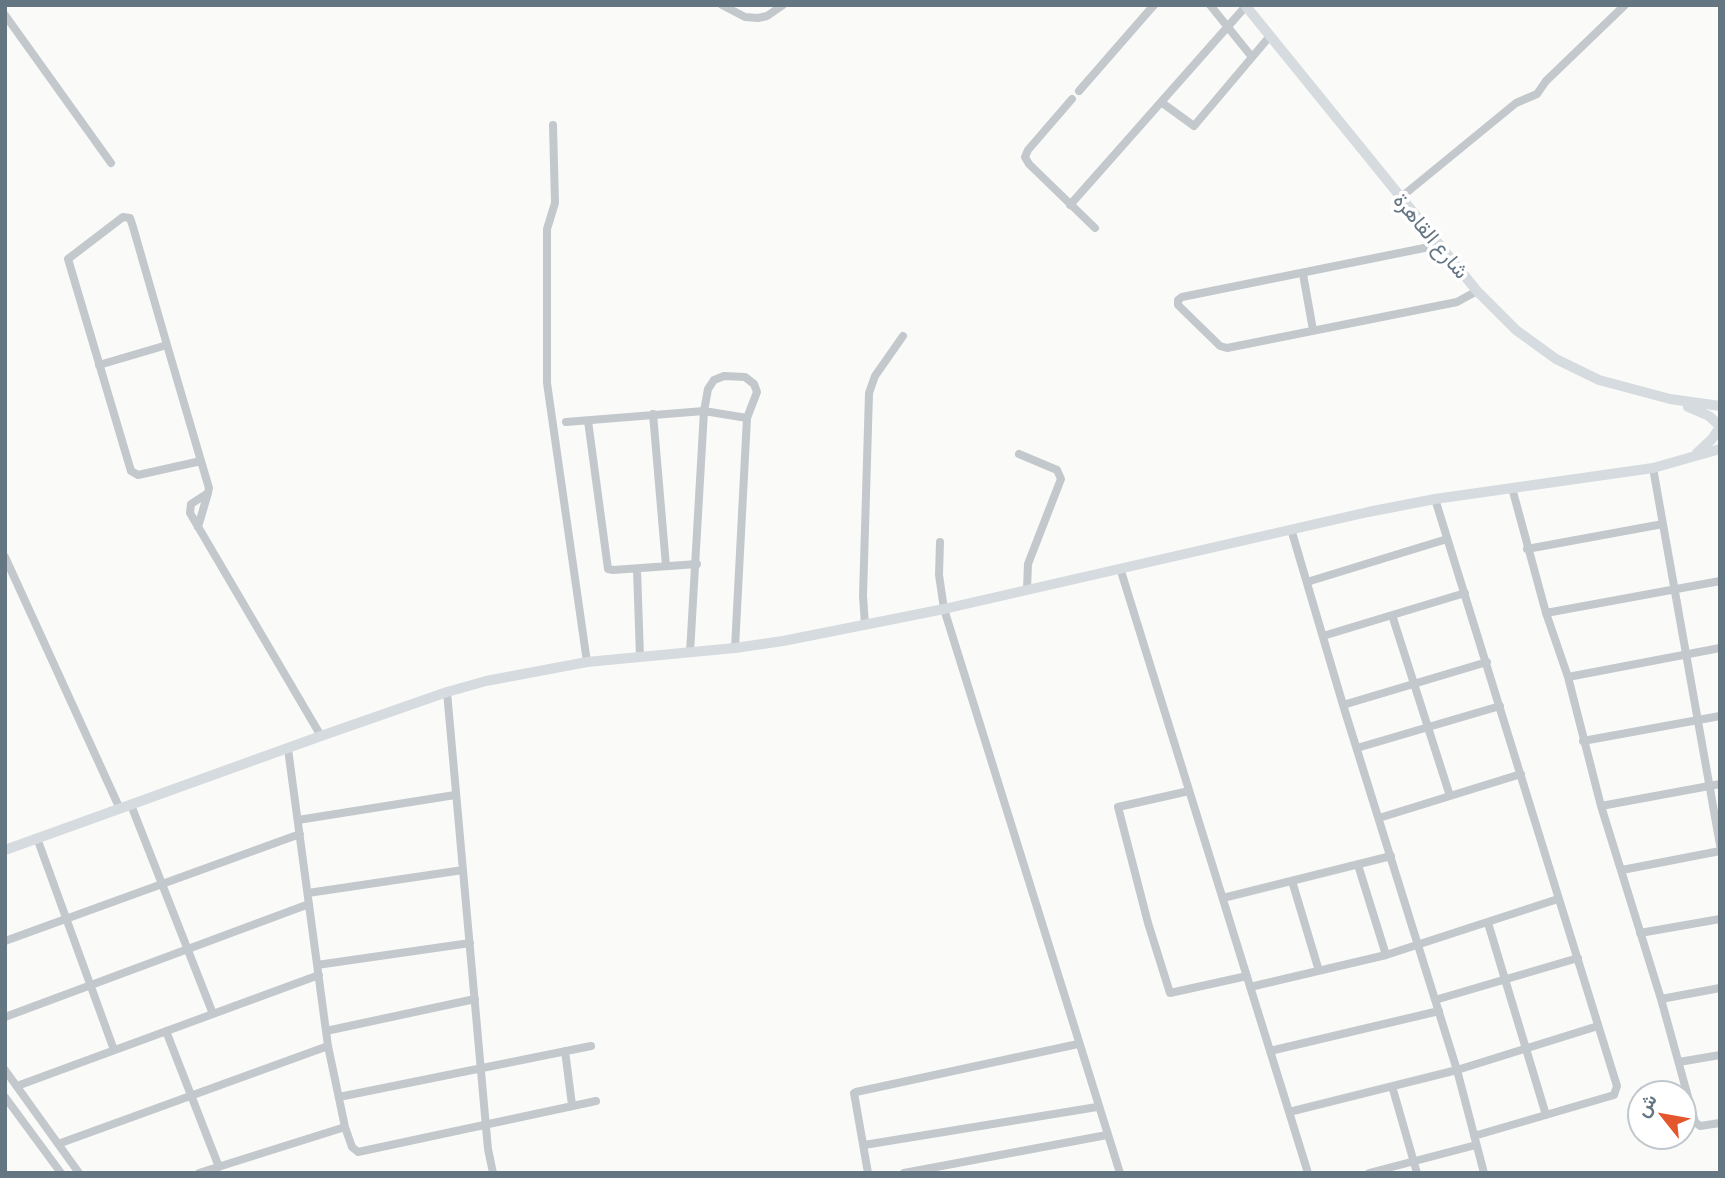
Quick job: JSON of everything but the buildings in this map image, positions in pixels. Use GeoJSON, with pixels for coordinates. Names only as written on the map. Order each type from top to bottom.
{"type":"FeatureCollection","features":[{"type":"Feature","properties":{"kind":"main road","name":"شارع القاهرة"},"geometry":{"type":"LineString","coordinates":[[1245,6],[1439,246],[1477,291],[1516,330],[1556,359],[1614,385],[1670,399],[1720,406]]}},
{"type":"Feature","properties":{"kind":"main road","name":"شارع القاهرة"},"geometry":{"type":"LineString","coordinates":[[1670,399],[1709,415],[1720,426]]}},
{"type":"Feature","properties":{"kind":"main road"},"geometry":{"type":"LineString","coordinates":[[1688,458],[1707,445],[1720,426]]}},
{"type":"Feature","properties":{"kind":"main road"},"geometry":{"type":"LineString","coordinates":[[5,850],[447,692],[503,677],[587,663],[735,649],[864,625],[1368,512],[1435,499],[1653,468],[1720,449]]}},
{"type":"Feature","properties":{"kind":"street"},"geometry":{"type":"LineString","coordinates":[[722,5],[745,17],[758,18],[767,16],[783,5]]}},
{"type":"Feature","properties":{"kind":"street"},"geometry":{"type":"LineString","coordinates":[[1079,91],[1154,5]]}},
{"type":"Feature","properties":{"kind":"street"},"geometry":{"type":"LineString","coordinates":[[1210,5],[1252,57]]}},
{"type":"Feature","properties":{"kind":"street"},"geometry":{"type":"LineString","coordinates":[[1400,198],[1516,103],[1537,94],[1546,81],[1625,5]]}},
{"type":"Feature","properties":{"kind":"street"},"geometry":{"type":"LineString","coordinates":[[1070,205],[1245,6]]}},
{"type":"Feature","properties":{"kind":"street"},"geometry":{"type":"LineString","coordinates":[[5,15],[111,163]]}},
{"type":"Feature","properties":{"kind":"street"},"geometry":{"type":"LineString","coordinates":[[1161,102],[1194,126],[1270,36]]}},
{"type":"Feature","properties":{"kind":"street"},"geometry":{"type":"LineString","coordinates":[[1072,99],[1025,157],[1094,228]]}},
{"type":"Feature","properties":{"kind":"street"},"geometry":{"type":"LineString","coordinates":[[553,125],[555,203],[547,229],[547,383],[587,663]]}},
{"type":"Feature","properties":{"kind":"street"},"geometry":{"type":"LineString","coordinates":[[198,527],[209,488],[130,218],[127,216],[68,259],[99,365],[133,474],[201,461]]}},
{"type":"Feature","properties":{"kind":"street"},"geometry":{"type":"LineString","coordinates":[[1439,246],[1182,297],[1178,300],[1178,305],[1223,348],[1457,302],[1477,291]]}},
{"type":"Feature","properties":{"kind":"street"},"geometry":{"type":"LineString","coordinates":[[1303,274],[1313,330]]}},
{"type":"Feature","properties":{"kind":"street"},"geometry":{"type":"LineString","coordinates":[[864,625],[869,393],[875,376],[903,336]]}},
{"type":"Feature","properties":{"kind":"street"},"geometry":{"type":"LineString","coordinates":[[99,365],[167,345]]}},
{"type":"Feature","properties":{"kind":"street"},"geometry":{"type":"LineString","coordinates":[[690,653],[704,411],[708,389],[714,380],[724,376],[745,377],[754,384],[757,392],[747,418],[735,649]]}},
{"type":"Feature","properties":{"kind":"street"},"geometry":{"type":"LineString","coordinates":[[566,422],[704,411],[747,418]]}},
{"type":"Feature","properties":{"kind":"street"},"geometry":{"type":"LineString","coordinates":[[653,414],[666,566]]}},
{"type":"Feature","properties":{"kind":"street"},"geometry":{"type":"LineString","coordinates":[[588,421],[608,569],[697,564]]}},
{"type":"Feature","properties":{"kind":"street"},"geometry":{"type":"LineString","coordinates":[[1019,454],[1057,470],[1061,479],[1028,564],[1027,589]]}},
{"type":"Feature","properties":{"kind":"street"},"geometry":{"type":"LineString","coordinates":[[1653,468],[1720,845]]}},
{"type":"Feature","properties":{"kind":"street"},"geometry":{"type":"LineString","coordinates":[[1512,488],[1527,549],[1568,677],[1601,806],[1661,999],[1696,1124],[1700,1126],[1720,1123]]}},
{"type":"Feature","properties":{"kind":"street"},"geometry":{"type":"LineString","coordinates":[[208,492],[189,506],[190,513],[321,736]]}},
{"type":"Feature","properties":{"kind":"street"},"geometry":{"type":"LineString","coordinates":[[1369,1173],[1414,1162],[1546,1115],[1614,1095],[1617,1091],[1435,499]]}},
{"type":"Feature","properties":{"kind":"street"},"geometry":{"type":"LineString","coordinates":[[1527,549],[1663,524]]}},
{"type":"Feature","properties":{"kind":"street"},"geometry":{"type":"LineString","coordinates":[[1291,529],[1457,1069],[1485,1173]]}},
{"type":"Feature","properties":{"kind":"street"},"geometry":{"type":"LineString","coordinates":[[1307,582],[1447,538]]}},
{"type":"Feature","properties":{"kind":"street"},"geometry":{"type":"LineString","coordinates":[[940,542],[939,575],[944,609],[1097,1107],[1120,1173]]}},
{"type":"Feature","properties":{"kind":"street"},"geometry":{"type":"LineString","coordinates":[[5,557],[162,884],[213,1014]]}},
{"type":"Feature","properties":{"kind":"street"},"geometry":{"type":"LineString","coordinates":[[1120,568],[1308,1173]]}},
{"type":"Feature","properties":{"kind":"street"},"geometry":{"type":"LineString","coordinates":[[637,569],[640,657]]}},
{"type":"Feature","properties":{"kind":"street"},"geometry":{"type":"LineString","coordinates":[[1546,613],[1720,581]]}},
{"type":"Feature","properties":{"kind":"street"},"geometry":{"type":"LineString","coordinates":[[1322,636],[1465,593]]}},
{"type":"Feature","properties":{"kind":"street"},"geometry":{"type":"LineString","coordinates":[[1392,615],[1450,796]]}},
{"type":"Feature","properties":{"kind":"street"},"geometry":{"type":"LineString","coordinates":[[1568,677],[1720,648]]}},
{"type":"Feature","properties":{"kind":"street"},"geometry":{"type":"LineString","coordinates":[[1343,705],[1487,662]]}},
{"type":"Feature","properties":{"kind":"street"},"geometry":{"type":"LineString","coordinates":[[447,692],[488,1149],[494,1173]]}},
{"type":"Feature","properties":{"kind":"street"},"geometry":{"type":"LineString","coordinates":[[1357,748],[1500,706]]}},
{"type":"Feature","properties":{"kind":"street"},"geometry":{"type":"LineString","coordinates":[[1583,741],[1720,716]]}},
{"type":"Feature","properties":{"kind":"street"},"geometry":{"type":"LineString","coordinates":[[288,749],[328,1046],[345,1127],[352,1147],[358,1152],[596,1101]]}},
{"type":"Feature","properties":{"kind":"street"},"geometry":{"type":"LineString","coordinates":[[1379,818],[1521,774]]}},
{"type":"Feature","properties":{"kind":"street"},"geometry":{"type":"LineString","coordinates":[[1601,806],[1720,784]]}},
{"type":"Feature","properties":{"kind":"street"},"geometry":{"type":"LineString","coordinates":[[1189,791],[1118,807],[1148,923],[1170,993],[1247,976]]}},
{"type":"Feature","properties":{"kind":"street"},"geometry":{"type":"LineString","coordinates":[[298,820],[455,795]]}},
{"type":"Feature","properties":{"kind":"street"},"geometry":{"type":"LineString","coordinates":[[5,941],[300,834]]}},
{"type":"Feature","properties":{"kind":"street"},"geometry":{"type":"LineString","coordinates":[[37,838],[114,1051]]}},
{"type":"Feature","properties":{"kind":"street"},"geometry":{"type":"LineString","coordinates":[[1622,870],[1720,851]]}},
{"type":"Feature","properties":{"kind":"street"},"geometry":{"type":"LineString","coordinates":[[1223,898],[1391,856]]}},
{"type":"Feature","properties":{"kind":"street"},"geometry":{"type":"LineString","coordinates":[[1358,865],[1386,955]]}},
{"type":"Feature","properties":{"kind":"street"},"geometry":{"type":"LineString","coordinates":[[308,893],[463,870]]}},
{"type":"Feature","properties":{"kind":"street"},"geometry":{"type":"LineString","coordinates":[[1292,881],[1319,971]]}},
{"type":"Feature","properties":{"kind":"street"},"geometry":{"type":"LineString","coordinates":[[1250,987],[1418,946],[1558,899]]}},
{"type":"Feature","properties":{"kind":"street"},"geometry":{"type":"LineString","coordinates":[[5,1017],[309,904]]}},
{"type":"Feature","properties":{"kind":"street"},"geometry":{"type":"LineString","coordinates":[[1640,933],[1720,919]]}},
{"type":"Feature","properties":{"kind":"street"},"geometry":{"type":"LineString","coordinates":[[1488,923],[1546,1115]]}},
{"type":"Feature","properties":{"kind":"street"},"geometry":{"type":"LineString","coordinates":[[317,965],[470,943]]}},
{"type":"Feature","properties":{"kind":"street"},"geometry":{"type":"LineString","coordinates":[[1435,1000],[1578,958]]}},
{"type":"Feature","properties":{"kind":"street"},"geometry":{"type":"LineString","coordinates":[[17,1086],[318,975]]}},
{"type":"Feature","properties":{"kind":"street"},"geometry":{"type":"LineString","coordinates":[[1661,999],[1720,988]]}},
{"type":"Feature","properties":{"kind":"street"},"geometry":{"type":"LineString","coordinates":[[326,1031],[475,999]]}},
{"type":"Feature","properties":{"kind":"street"},"geometry":{"type":"LineString","coordinates":[[1270,1051],[1439,1011]]}},
{"type":"Feature","properties":{"kind":"street"},"geometry":{"type":"LineString","coordinates":[[1289,1112],[1457,1069],[1598,1026]]}},
{"type":"Feature","properties":{"kind":"street"},"geometry":{"type":"LineString","coordinates":[[166,1031],[219,1167]]}},
{"type":"Feature","properties":{"kind":"street"},"geometry":{"type":"LineString","coordinates":[[868,1173],[854,1093],[1078,1044]]}},
{"type":"Feature","properties":{"kind":"street"},"geometry":{"type":"LineString","coordinates":[[58,1144],[328,1046]]}},
{"type":"Feature","properties":{"kind":"street"},"geometry":{"type":"LineString","coordinates":[[339,1097],[591,1046]]}},
{"type":"Feature","properties":{"kind":"street"},"geometry":{"type":"LineString","coordinates":[[565,1051],[572,1105]]}},
{"type":"Feature","properties":{"kind":"street"},"geometry":{"type":"LineString","coordinates":[[1679,1062],[1720,1055]]}},
{"type":"Feature","properties":{"kind":"street"},"geometry":{"type":"LineString","coordinates":[[5,1070],[79,1173]]}},
{"type":"Feature","properties":{"kind":"street"},"geometry":{"type":"LineString","coordinates":[[1392,1086],[1417,1173]]}},
{"type":"Feature","properties":{"kind":"street"},"geometry":{"type":"LineString","coordinates":[[5,1097],[61,1173]]}},
{"type":"Feature","properties":{"kind":"street"},"geometry":{"type":"LineString","coordinates":[[864,1145],[1097,1107]]}},
{"type":"Feature","properties":{"kind":"street"},"geometry":{"type":"LineString","coordinates":[[199,1173],[345,1127]]}},
{"type":"Feature","properties":{"kind":"street"},"geometry":{"type":"LineString","coordinates":[[904,1173],[1107,1135]]}}]}
